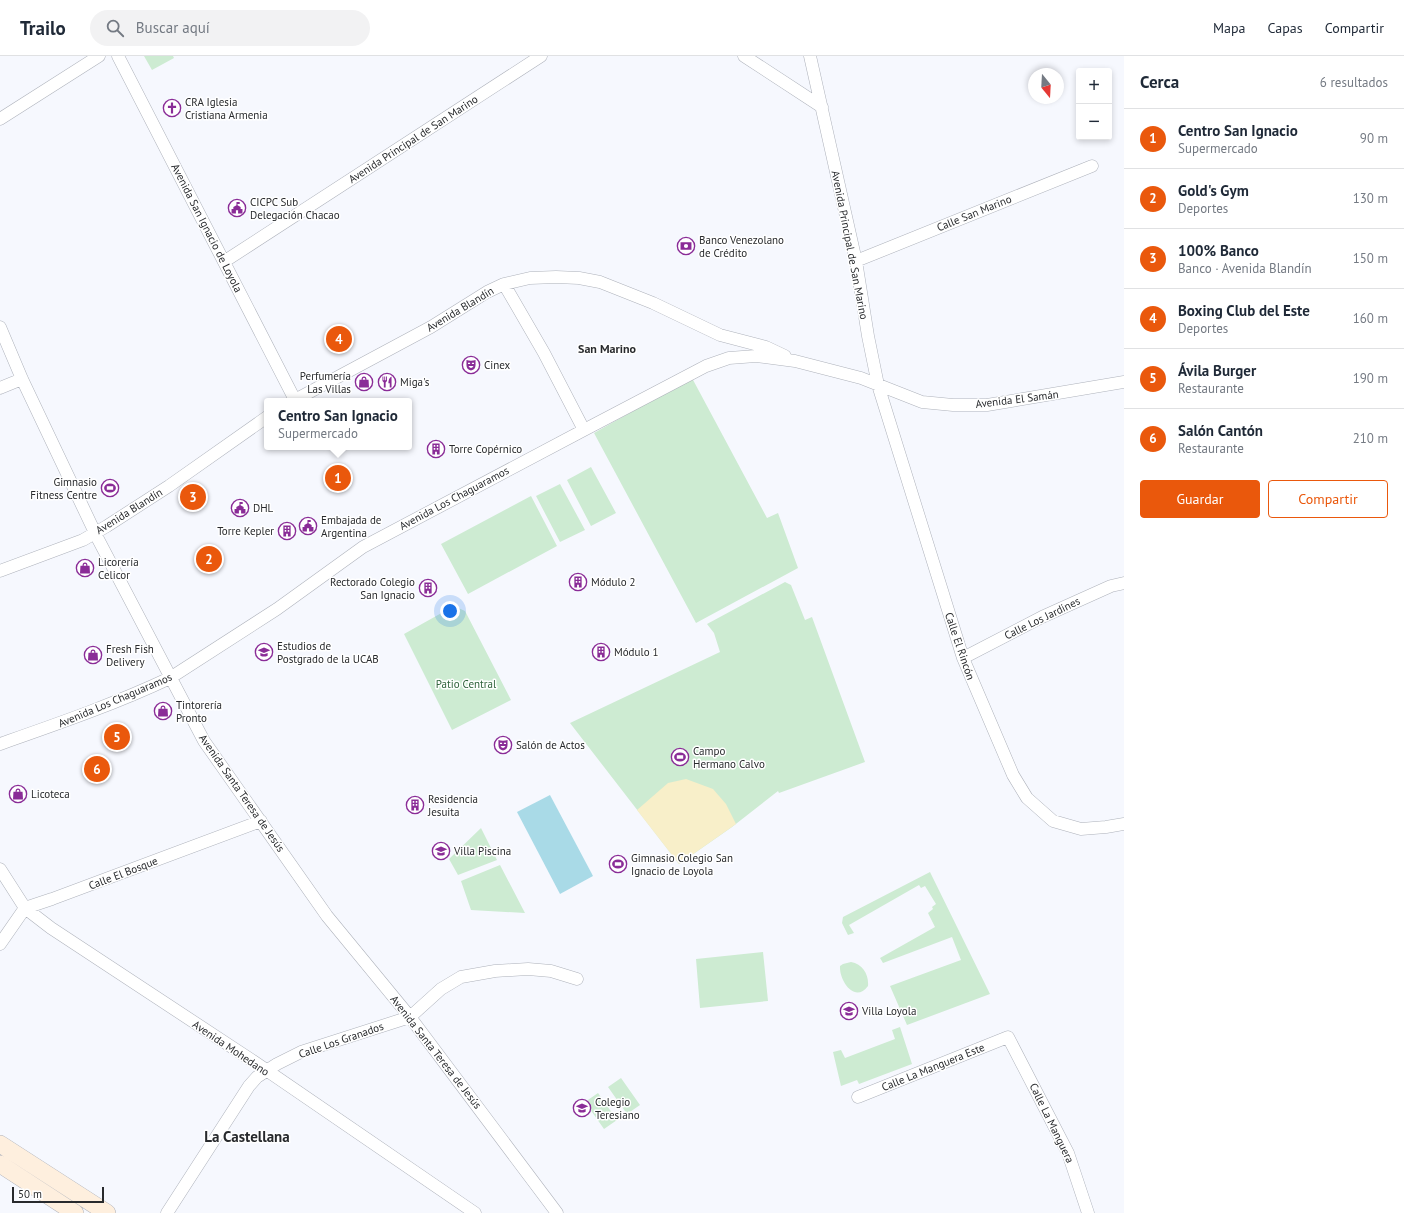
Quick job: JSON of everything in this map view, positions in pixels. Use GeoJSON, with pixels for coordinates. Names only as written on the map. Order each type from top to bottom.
{"type":"FeatureCollection","features":[{"type":"Feature","properties":{"kind":"street"},"geometry":{"type":"LineString","coordinates":[[0,119],[99,56]]}},
{"type":"Feature","properties":{"kind":"street","name":"Avenida San Ignacio de Loyola"},"geometry":{"type":"LineString","coordinates":[[118,56],[225,261],[293,398]]}},
{"type":"Feature","properties":{"kind":"street","name":"Avenida Principal de San Marino"},"geometry":{"type":"LineString","coordinates":[[225,261],[541,56]]}},
{"type":"Feature","properties":{"kind":"street"},"geometry":{"type":"LineString","coordinates":[[744,56],[822,106]]}},
{"type":"Feature","properties":{"kind":"street","name":"Avenida Principal de San Marino"},"geometry":{"type":"LineString","coordinates":[[810,56],[856,261],[868,336],[878,384]]}},
{"type":"Feature","properties":{"kind":"street","name":"Calle San Marino"},"geometry":{"type":"LineString","coordinates":[[856,261],[1092,166]]}},
{"type":"Feature","properties":{"kind":"street","name":"Avenida Blandín"},"geometry":{"type":"LineString","coordinates":[[298,398],[418,334],[487,292],[504,284],[530,278],[579,278],[600,282],[652,303],[720,335],[766,347],[795,361]]}},
{"type":"Feature","properties":{"kind":"street"},"geometry":{"type":"LineString","coordinates":[[504,284],[544,353],[584,430]]}},
{"type":"Feature","properties":{"kind":"street","name":"Avenida Santa Teresa de Jesús"},"geometry":{"type":"LineString","coordinates":[[0,327],[22,379],[96,532],[170,678],[204,741],[327,916],[410,1017],[557,1213]]}},
{"type":"Feature","properties":{"kind":"street"},"geometry":{"type":"LineString","coordinates":[[720,335],[726,342],[729,358]]}},
{"type":"Feature","properties":{"kind":"street","name":"Avenida Los Chaguaramos"},"geometry":{"type":"LineString","coordinates":[[0,744],[57,724],[170,678],[277,609],[363,547],[706,366],[729,358],[756,356],[795,361]]}},
{"type":"Feature","properties":{"kind":"street","name":"Avenida El Samán"},"geometry":{"type":"LineString","coordinates":[[795,361],[861,378],[922,402],[953,405],[987,405],[1124,382]]}},
{"type":"Feature","properties":{"kind":"street"},"geometry":{"type":"LineString","coordinates":[[0,388],[22,379]]}},
{"type":"Feature","properties":{"kind":"street","name":"Calle El Rincón"},"geometry":{"type":"LineString","coordinates":[[878,384],[963,658],[1012,775],[1027,798],[1053,821],[1081,829],[1124,824]]}},
{"type":"Feature","properties":{"kind":"street","name":"Avenida Blandín"},"geometry":{"type":"LineString","coordinates":[[0,571],[70,546],[96,532],[169,486],[264,419]]}},
{"type":"Feature","properties":{"kind":"street","name":"Calle Los Jardines"},"geometry":{"type":"LineString","coordinates":[[963,658],[1042,617],[1111,586],[1124,583]]}},
{"type":"Feature","properties":{"kind":"street","name":"Calle El Bosque"},"geometry":{"type":"LineString","coordinates":[[25,908],[261,821]]}},
{"type":"Feature","properties":{"kind":"street","name":"Avenida Mohedano"},"geometry":{"type":"LineString","coordinates":[[0,869],[25,908],[51,928],[252,1061],[266,1072],[475,1213]]}},
{"type":"Feature","properties":{"kind":"street"},"geometry":{"type":"LineString","coordinates":[[0,944],[25,908]]}},
{"type":"Feature","properties":{"kind":"street","name":"Calle Los Granados"},"geometry":{"type":"LineString","coordinates":[[167,1213],[249,1086],[257,1077],[301,1052],[410,1017],[441,989],[468,975],[528,969],[552,971],[577,979]]}},
{"type":"Feature","properties":{"kind":"street","name":"Calle La Manguera Este"},"geometry":{"type":"LineString","coordinates":[[858,1097],[1008,1037]]}},
{"type":"Feature","properties":{"kind":"street","name":"Calle La Manguera"},"geometry":{"type":"LineString","coordinates":[[1008,1037],[1068,1154],[1088,1213]]}},
{"type":"Feature","properties":{"kind":"street"},"geometry":{"type":"LineString","coordinates":[[0,1144],[107,1213]]}},
{"type":"Feature","properties":{"kind":"street"},"geometry":{"type":"LineString","coordinates":[[0,1164],[75,1213]]}},
{"type":"Feature","properties":{"kind":"green space"},"geometry":{"type":"Polygon","coordinates":[[[144,56],[173,56],[174,58],[152,70],[144,56]]]}},
{"type":"Feature","properties":{"kind":"green space"},"geometry":{"type":"Polygon","coordinates":[[[692,378],[767,518],[778,513],[798,568],[696,623],[594,433],[692,378]]]}},
{"type":"Feature","properties":{"kind":"green space"},"geometry":{"type":"Polygon","coordinates":[[[591,467],[616,513],[591,526],[567,480],[591,467]]]}},
{"type":"Feature","properties":{"kind":"green space"},"geometry":{"type":"Polygon","coordinates":[[[560,484],[585,530],[560,542],[536,496],[560,484]]]}},
{"type":"Feature","properties":{"kind":"green space"},"geometry":{"type":"Polygon","coordinates":[[[531,496],[557,546],[468,594],[441,544],[531,496]]]}},
{"type":"Feature","properties":{"kind":"green space"},"geometry":{"type":"Polygon","coordinates":[[[785,582],[791,585],[805,620],[812,617],[865,762],[779,793],[778,791],[732,827],[679,864],[570,723],[720,652],[714,633],[707,624],[785,582]]]}},
{"type":"Feature","properties":{"kind":"green space","name":"Patio Central"},"geometry":{"type":"Polygon","coordinates":[[[454,606],[465,611],[511,700],[452,730],[404,634],[454,606]]]}},
{"type":"Feature","properties":{"kind":"green space"},"geometry":{"type":"Polygon","coordinates":[[[481,828],[497,860],[458,875],[449,859],[481,828]]]}},
{"type":"Feature","properties":{"kind":"green space"},"geometry":{"type":"Polygon","coordinates":[[[500,865],[525,913],[471,910],[461,881],[500,865]]]}},
{"type":"Feature","properties":{"kind":"green space"},"geometry":{"type":"Polygon","coordinates":[[[930,872],[990,994],[907,1025],[890,986],[961,960],[952,937],[883,963],[880,958],[935,927],[928,913],[936,904],[925,886],[921,888],[919,885],[849,925],[854,933],[848,935],[842,923],[843,917],[930,872]]]}},
{"type":"Feature","properties":{"kind":"green space"},"geometry":{"type":"Polygon","coordinates":[[[763,952],[768,1001],[700,1008],[696,959],[763,952]]]}},
{"type":"Feature","properties":{"kind":"green space"},"geometry":{"type":"Polygon","coordinates":[[[851,962],[862,968],[866,974],[868,982],[868,986],[863,991],[858,993],[853,992],[845,984],[840,972],[840,966],[851,962]]]}},
{"type":"Feature","properties":{"kind":"green space"},"geometry":{"type":"Polygon","coordinates":[[[900,1027],[912,1064],[859,1084],[857,1080],[841,1086],[833,1052],[841,1050],[845,1058],[895,1039],[892,1030],[900,1027]]]}},
{"type":"Feature","properties":{"kind":"green space"},"geometry":{"type":"Polygon","coordinates":[[[621,1078],[640,1105],[627,1114],[608,1087],[621,1078]]]}},
{"type":"Feature","properties":{"kind":"green space"},"geometry":{"type":"Polygon","coordinates":[[[598,1093],[617,1120],[604,1129],[585,1102],[598,1093]]]}},
{"type":"Feature","properties":{"kind":"sand"},"geometry":{"type":"Polygon","coordinates":[[[686,779],[713,789],[726,804],[736,824],[679,864],[637,810],[668,783],[686,779]]]}},
{"type":"Feature","properties":{"kind":"water"},"geometry":{"type":"Polygon","coordinates":[[[550,795],[593,876],[560,894],[517,812],[550,795]]]}},
{"type":"Feature","properties":{"kind":"place","name":"CRA Iglesia Cristiana Armenia"},"geometry":{"type":"Point","coordinates":[172,108]}},
{"type":"Feature","properties":{"kind":"place","name":"CICPC Sub Delegación Chacao"},"geometry":{"type":"Point","coordinates":[237,208]}},
{"type":"Feature","properties":{"kind":"place","name":"Banco Venezolano de Crédito"},"geometry":{"type":"Point","coordinates":[686,246]}},
{"type":"Feature","properties":{"kind":"place","name":"Boxing Club del Este"},"geometry":{"type":"Point","coordinates":[339,339]}},
{"type":"Feature","properties":{"kind":"place","name":"Cinex"},"geometry":{"type":"Point","coordinates":[471,365]}},
{"type":"Feature","properties":{"kind":"place","name":"Perfumería Las Villas"},"geometry":{"type":"Point","coordinates":[364,382]}},
{"type":"Feature","properties":{"kind":"place","name":"Miga's"},"geometry":{"type":"Point","coordinates":[387,382]}},
{"type":"Feature","properties":{"kind":"place","name":"Torre Copérnico"},"geometry":{"type":"Point","coordinates":[436,449]}},
{"type":"Feature","properties":{"kind":"place","name":"Centro San Ignacio"},"geometry":{"type":"Point","coordinates":[338,478]}},
{"type":"Feature","properties":{"kind":"place","name":"Gimnasio Fitness Centre"},"geometry":{"type":"Point","coordinates":[110,488]}},
{"type":"Feature","properties":{"kind":"place","name":"100% Banco"},"geometry":{"type":"Point","coordinates":[193,497]}},
{"type":"Feature","properties":{"kind":"place","name":"DHL"},"geometry":{"type":"Point","coordinates":[240,508]}},
{"type":"Feature","properties":{"kind":"place","name":"Embajada de Argentina"},"geometry":{"type":"Point","coordinates":[308,526]}},
{"type":"Feature","properties":{"kind":"place","name":"Torre Kepler"},"geometry":{"type":"Point","coordinates":[287,531]}},
{"type":"Feature","properties":{"kind":"place","name":"Gold's Gym"},"geometry":{"type":"Point","coordinates":[209,559]}},
{"type":"Feature","properties":{"kind":"place","name":"Licorería Celicor"},"geometry":{"type":"Point","coordinates":[85,568]}},
{"type":"Feature","properties":{"kind":"place","name":"Módulo 2"},"geometry":{"type":"Point","coordinates":[578,582]}},
{"type":"Feature","properties":{"kind":"place","name":"Rectorado Colegio San Ignacio"},"geometry":{"type":"Point","coordinates":[428,588]}},
{"type":"Feature","properties":{"kind":"place","name":"Estudios de Postgrado de la UCAB"},"geometry":{"type":"Point","coordinates":[264,652]}},
{"type":"Feature","properties":{"kind":"place","name":"Módulo 1"},"geometry":{"type":"Point","coordinates":[601,652]}},
{"type":"Feature","properties":{"kind":"place","name":"Fresh Fish Delivery"},"geometry":{"type":"Point","coordinates":[93,655]}},
{"type":"Feature","properties":{"kind":"place","name":"Tintorería Pronto"},"geometry":{"type":"Point","coordinates":[163,711]}},
{"type":"Feature","properties":{"kind":"place","name":"Ávila Burger"},"geometry":{"type":"Point","coordinates":[117,737]}},
{"type":"Feature","properties":{"kind":"place","name":"Salón de Actos"},"geometry":{"type":"Point","coordinates":[503,745]}},
{"type":"Feature","properties":{"kind":"place","name":"Campo Hermano Calvo"},"geometry":{"type":"Point","coordinates":[680,757]}},
{"type":"Feature","properties":{"kind":"place","name":"Salón Cantón"},"geometry":{"type":"Point","coordinates":[97,769]}},
{"type":"Feature","properties":{"kind":"place","name":"Licoteca"},"geometry":{"type":"Point","coordinates":[18,794]}},
{"type":"Feature","properties":{"kind":"place","name":"Residencia Jesuita"},"geometry":{"type":"Point","coordinates":[415,805]}},
{"type":"Feature","properties":{"kind":"place","name":"Villa Piscina"},"geometry":{"type":"Point","coordinates":[441,851]}},
{"type":"Feature","properties":{"kind":"place","name":"Gimnasio Colegio San Ignacio de Loyola"},"geometry":{"type":"Point","coordinates":[618,864]}},
{"type":"Feature","properties":{"kind":"place","name":"Villa Loyola"},"geometry":{"type":"Point","coordinates":[849,1011]}},
{"type":"Feature","properties":{"kind":"place","name":"Colegio Teresiano"},"geometry":{"type":"Point","coordinates":[582,1108]}},
{"type":"Feature","properties":{"kind":"district","name":"San Marino"},"geometry":{"type":"Point","coordinates":[607,348]}},
{"type":"Feature","properties":{"kind":"district","name":"La Castellana"},"geometry":{"type":"Point","coordinates":[247,1136]}}]}
